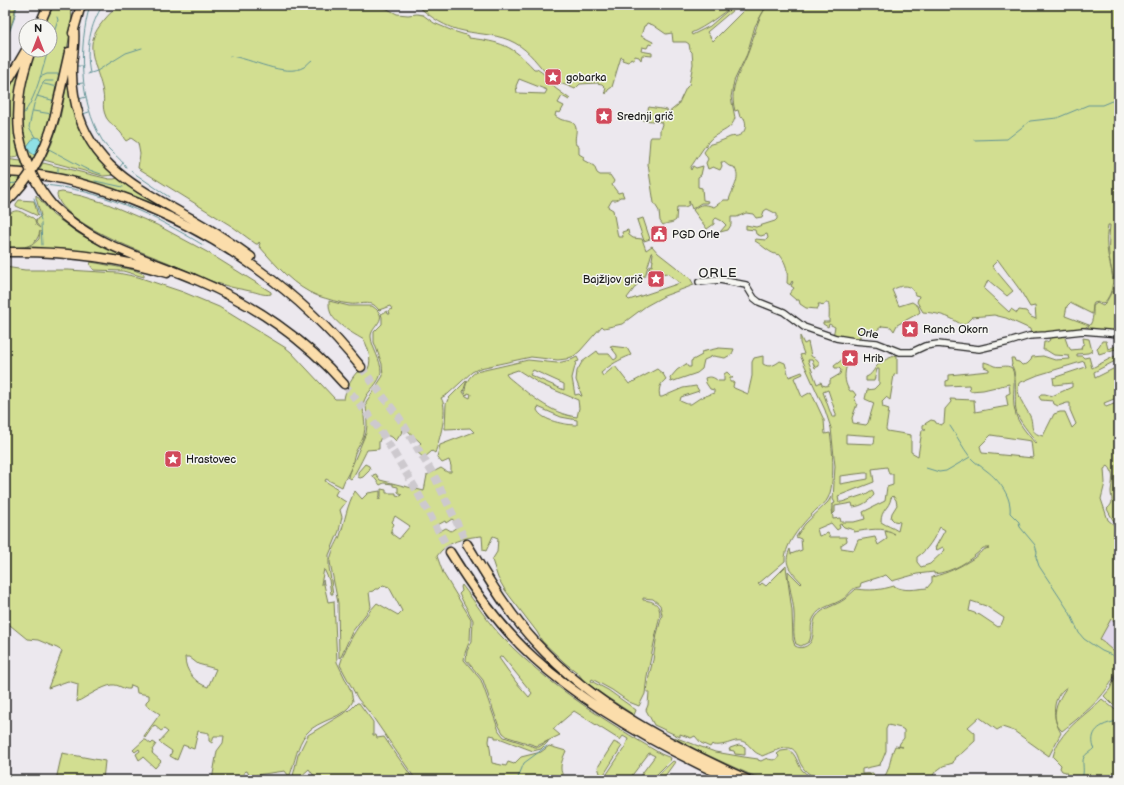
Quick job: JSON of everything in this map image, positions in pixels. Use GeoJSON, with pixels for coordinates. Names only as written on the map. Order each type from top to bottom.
{"type":"FeatureCollection","features":[{"type":"Feature","properties":{"kind":"highway"},"geometry":{"type":"LineString","coordinates":[[43,18],[48,5]]}},
{"type":"Feature","properties":{"kind":"highway"},"geometry":{"type":"LineString","coordinates":[[5,203],[20,188],[34,168],[47,141],[54,119],[74,29],[81,5]]}},
{"type":"Feature","properties":{"kind":"highway"},"geometry":{"type":"LineString","coordinates":[[74,29],[72,75],[76,104],[86,132],[102,157],[116,172],[132,184],[237,247],[269,272],[283,288]]}},
{"type":"Feature","properties":{"kind":"highway"},"geometry":{"type":"LineString","coordinates":[[5,86],[21,58]]}},
{"type":"Feature","properties":{"kind":"highway"},"geometry":{"type":"LineString","coordinates":[[29,58],[19,93],[19,133],[24,155],[32,174],[41,191],[53,206],[79,229],[97,239],[217,289],[253,309],[294,337],[328,366],[344,384]]}},
{"type":"Feature","properties":{"kind":"highway"},"geometry":{"type":"LineString","coordinates":[[5,172],[36,174],[68,180],[145,206],[175,219],[252,264],[283,288],[329,330],[361,367]]}},
{"type":"Feature","properties":{"kind":"highway"},"geometry":{"type":"LineString","coordinates":[[5,252],[61,253],[107,258],[163,272],[217,289]]}},
{"type":"Feature","properties":{"kind":"highway"},"geometry":{"type":"LineString","coordinates":[[467,544],[496,592],[513,616],[536,643],[579,683],[646,729],[694,755],[748,780]]}},
{"type":"Feature","properties":{"kind":"highway"},"geometry":{"type":"LineString","coordinates":[[450,552],[476,594],[535,659],[574,690],[644,735],[692,761],[732,780]]}},
{"type":"Feature","properties":{"kind":"street","name":"Orle"},"geometry":{"type":"LineString","coordinates":[[699,282],[720,280],[746,285],[754,298],[759,302],[784,312],[804,327],[836,338],[877,343],[900,352],[912,352],[925,346],[938,344],[979,349],[1030,336],[1083,331],[1119,334]]}},
{"type":"Feature","properties":{"kind":"shaded area"},"geometry":{"type":"Polygon","coordinates":[[[1109,615],[1119,622],[1118,655],[1100,638],[1109,615]]]}},
{"type":"Feature","properties":{"kind":"green space"},"geometry":{"type":"Polygon","coordinates":[[[5,5],[16,5],[13,20],[5,42],[5,5]]]}},
{"type":"Feature","properties":{"kind":"green space"},"geometry":{"type":"Polygon","coordinates":[[[53,5],[71,5],[72,26],[50,124],[36,159],[28,156],[22,135],[20,105],[32,58],[58,58],[58,18],[47,18],[53,5]]]}},
{"type":"Feature","properties":{"kind":"green space"},"geometry":{"type":"Polygon","coordinates":[[[119,5],[380,5],[397,14],[423,15],[434,23],[469,36],[469,38],[490,41],[505,46],[519,55],[534,69],[537,69],[544,74],[555,88],[570,99],[569,100],[562,96],[558,103],[564,106],[560,113],[556,112],[555,116],[575,125],[576,145],[579,146],[579,154],[584,157],[583,160],[594,166],[597,173],[600,175],[610,175],[614,181],[612,185],[618,193],[622,192],[624,197],[612,200],[608,207],[613,210],[618,237],[623,237],[622,232],[628,230],[629,235],[633,238],[642,239],[646,250],[652,246],[658,253],[690,278],[694,285],[664,296],[646,306],[622,324],[604,328],[602,326],[574,356],[558,360],[531,357],[480,368],[472,372],[448,394],[441,398],[444,417],[435,453],[432,451],[424,458],[417,452],[418,446],[421,443],[405,428],[401,431],[402,432],[396,441],[392,437],[382,434],[379,442],[379,449],[367,450],[351,479],[348,477],[349,473],[366,433],[366,402],[383,376],[382,364],[374,342],[374,332],[382,324],[381,314],[387,311],[388,314],[390,314],[389,311],[392,309],[390,306],[379,310],[374,305],[369,303],[342,303],[309,292],[293,281],[279,268],[259,246],[259,242],[256,244],[233,227],[138,168],[140,154],[138,143],[131,138],[126,141],[122,134],[106,117],[102,87],[92,52],[93,39],[97,30],[104,20],[119,5]],[[519,79],[516,86],[517,93],[545,94],[547,90],[519,79]],[[652,252],[645,276],[641,277],[627,298],[629,300],[680,283],[667,273],[647,276],[650,265],[652,266],[652,252]]]}},
{"type":"Feature","properties":{"kind":"green space"},"geometry":{"type":"Polygon","coordinates":[[[417,5],[734,5],[708,24],[691,33],[692,35],[710,26],[726,12],[739,5],[707,32],[713,41],[749,5],[767,5],[755,26],[747,54],[734,81],[731,97],[735,118],[734,122],[732,125],[711,139],[690,168],[691,170],[693,166],[696,168],[703,166],[701,175],[698,177],[698,187],[702,188],[703,200],[708,201],[707,203],[701,203],[692,209],[689,201],[689,205],[685,207],[677,207],[676,220],[663,225],[660,221],[659,211],[654,203],[648,164],[650,139],[651,137],[660,137],[662,124],[661,122],[643,120],[649,107],[667,110],[668,113],[678,105],[689,85],[693,64],[692,52],[689,44],[686,42],[673,42],[672,33],[666,34],[653,25],[647,23],[644,26],[641,36],[653,42],[652,45],[649,44],[647,48],[642,47],[641,51],[652,53],[652,56],[642,55],[641,60],[639,57],[635,56],[634,60],[631,58],[628,62],[622,60],[623,58],[621,57],[612,87],[606,94],[606,88],[602,84],[580,84],[575,89],[558,82],[550,77],[530,54],[515,43],[497,36],[457,30],[433,18],[417,5]]]}},
{"type":"Feature","properties":{"kind":"green space"},"geometry":{"type":"Polygon","coordinates":[[[768,5],[1119,5],[1119,332],[1086,329],[1089,327],[1092,321],[1093,306],[1097,303],[1103,306],[1105,304],[1112,290],[1114,281],[1109,257],[1110,225],[1108,225],[1107,244],[1108,253],[1113,282],[1106,301],[1103,304],[1099,302],[1094,303],[1093,305],[1092,314],[1070,303],[1067,306],[1065,316],[1089,325],[1083,329],[1038,334],[1036,331],[1031,335],[1030,329],[1006,318],[994,315],[972,317],[964,325],[934,313],[923,312],[917,302],[919,296],[915,295],[911,288],[902,286],[892,290],[899,306],[912,302],[918,306],[920,312],[897,325],[894,331],[891,327],[882,326],[876,332],[871,334],[860,334],[860,341],[833,336],[835,327],[829,324],[828,327],[823,324],[823,322],[829,322],[828,303],[825,303],[823,306],[818,304],[819,306],[817,309],[806,308],[800,304],[799,300],[796,300],[789,294],[794,288],[791,286],[793,282],[792,281],[790,285],[787,283],[786,268],[782,258],[780,255],[770,251],[755,241],[755,239],[766,240],[768,238],[767,234],[761,236],[756,234],[755,230],[746,229],[746,225],[756,227],[775,221],[777,219],[777,214],[767,209],[764,211],[762,217],[756,218],[753,214],[746,213],[737,217],[731,217],[731,225],[728,230],[720,232],[726,225],[716,218],[714,220],[714,224],[707,229],[693,210],[698,206],[703,205],[714,207],[724,200],[729,200],[736,184],[737,175],[734,167],[729,166],[724,162],[721,162],[722,166],[720,170],[713,167],[708,169],[706,163],[708,159],[704,152],[710,144],[730,137],[739,136],[745,130],[746,125],[744,118],[740,117],[738,110],[735,111],[733,102],[734,86],[764,10],[768,5]],[[998,260],[992,266],[1013,291],[1007,296],[988,280],[984,289],[1009,312],[1011,309],[1017,313],[1019,310],[1026,311],[1031,317],[1036,319],[1035,306],[1030,307],[1020,290],[998,260]]]}},
{"type":"Feature","properties":{"kind":"green space"},"geometry":{"type":"Polygon","coordinates":[[[20,68],[15,93],[14,111],[15,133],[19,155],[14,158],[9,158],[5,157],[5,93],[20,68]]]}},
{"type":"Feature","properties":{"kind":"green space"},"geometry":{"type":"Polygon","coordinates":[[[68,78],[74,107],[116,175],[103,176],[44,160],[52,143],[60,118],[68,78]]]}},
{"type":"Feature","properties":{"kind":"green space"},"geometry":{"type":"Polygon","coordinates":[[[5,159],[21,161],[24,169],[5,168],[5,159]]]}},
{"type":"Feature","properties":{"kind":"green space"},"geometry":{"type":"Polygon","coordinates":[[[43,163],[109,179],[118,178],[141,194],[193,224],[137,199],[98,185],[79,179],[38,171],[43,163]]]}},
{"type":"Feature","properties":{"kind":"green space"},"geometry":{"type":"Polygon","coordinates":[[[5,175],[25,175],[15,188],[5,189],[5,175]]]}},
{"type":"Feature","properties":{"kind":"green space"},"geometry":{"type":"Polygon","coordinates":[[[62,192],[108,204],[157,225],[207,252],[271,292],[271,294],[260,294],[209,280],[103,235],[71,214],[61,204],[57,193],[62,192]]]}},
{"type":"Feature","properties":{"kind":"green space"},"geometry":{"type":"Polygon","coordinates":[[[36,195],[53,215],[78,233],[106,249],[129,259],[83,251],[23,248],[32,245],[39,239],[40,231],[35,241],[27,246],[5,247],[5,217],[9,214],[19,211],[33,218],[36,225],[40,228],[36,223],[37,219],[41,216],[36,195]]]}},
{"type":"Feature","properties":{"kind":"green space"},"geometry":{"type":"Polygon","coordinates":[[[19,200],[34,201],[38,216],[16,206],[19,200]]]}},
{"type":"Feature","properties":{"kind":"green space"},"geometry":{"type":"Polygon","coordinates":[[[643,218],[650,239],[644,241],[637,220],[643,218]]]}},
{"type":"Feature","properties":{"kind":"green space"},"geometry":{"type":"Polygon","coordinates":[[[91,262],[134,270],[144,274],[144,277],[123,271],[94,270],[90,265],[91,262]]]}},
{"type":"Feature","properties":{"kind":"green space"},"geometry":{"type":"Polygon","coordinates":[[[5,267],[25,270],[68,270],[118,273],[138,277],[183,292],[219,307],[286,348],[335,399],[344,399],[349,384],[357,372],[366,372],[370,361],[370,356],[364,340],[344,328],[335,320],[330,310],[329,301],[349,306],[372,306],[378,311],[380,319],[371,337],[380,363],[381,372],[378,380],[364,401],[363,408],[365,430],[362,441],[355,453],[352,466],[342,487],[326,479],[325,481],[338,489],[335,495],[346,502],[340,510],[342,517],[339,531],[329,555],[329,567],[333,594],[331,594],[329,580],[324,569],[321,584],[323,584],[323,580],[328,602],[334,601],[337,662],[351,691],[353,701],[344,712],[317,725],[306,734],[298,748],[290,775],[288,775],[285,771],[256,775],[256,780],[252,780],[247,771],[244,772],[242,780],[212,780],[217,751],[223,743],[224,736],[214,736],[212,743],[209,741],[209,733],[198,731],[194,749],[183,745],[177,760],[170,756],[172,751],[159,742],[168,732],[164,729],[161,731],[154,725],[145,738],[144,736],[160,714],[146,705],[149,695],[137,693],[136,687],[131,685],[130,689],[128,689],[117,685],[112,685],[77,702],[78,684],[68,681],[48,688],[62,651],[38,640],[27,639],[5,621],[5,267]],[[185,657],[185,662],[189,672],[199,683],[208,687],[216,669],[198,664],[189,657],[185,657]]]}},
{"type":"Feature","properties":{"kind":"green space"},"geometry":{"type":"Polygon","coordinates":[[[1064,335],[1071,350],[1081,349],[1082,345],[1084,344],[1083,338],[1089,339],[1092,351],[1077,354],[1077,356],[1082,356],[1084,358],[1089,357],[1092,368],[1119,354],[1119,359],[1094,372],[1095,378],[1119,366],[1119,397],[1104,403],[1106,407],[1119,402],[1119,527],[1107,509],[1112,500],[1112,471],[1108,466],[1104,469],[1105,483],[1101,499],[1108,520],[1119,529],[1119,623],[1111,619],[1100,639],[1119,656],[1113,678],[1107,689],[1090,708],[1062,731],[1057,724],[1061,733],[1049,756],[1014,731],[1002,727],[997,730],[979,717],[968,727],[975,733],[975,741],[962,753],[955,757],[953,763],[943,766],[935,772],[930,780],[881,780],[887,773],[895,746],[903,747],[899,746],[904,738],[904,730],[888,725],[886,729],[886,751],[880,765],[862,769],[862,774],[873,773],[874,776],[860,779],[840,779],[819,775],[817,778],[805,770],[795,751],[790,748],[779,749],[762,756],[742,741],[721,745],[712,744],[710,747],[701,743],[695,736],[691,738],[680,734],[680,737],[654,725],[646,710],[648,705],[649,692],[647,692],[649,676],[662,615],[660,605],[653,599],[643,598],[643,600],[650,601],[658,606],[660,615],[647,676],[645,694],[639,706],[629,702],[612,690],[592,679],[591,681],[608,690],[636,710],[634,715],[584,681],[578,673],[542,641],[498,578],[492,560],[497,552],[498,538],[493,536],[486,551],[483,550],[482,536],[456,541],[445,547],[437,556],[443,573],[471,619],[470,640],[464,660],[481,680],[499,731],[504,737],[535,747],[539,747],[548,741],[541,749],[533,751],[490,735],[489,741],[492,763],[506,766],[508,762],[514,764],[521,757],[541,752],[549,746],[566,751],[561,771],[568,780],[416,780],[370,713],[358,699],[340,665],[346,648],[355,632],[377,603],[398,615],[402,611],[389,587],[383,585],[379,589],[369,592],[371,607],[352,632],[341,657],[339,658],[338,603],[330,562],[340,536],[348,507],[355,491],[362,499],[368,493],[380,491],[379,500],[381,497],[381,489],[386,490],[386,493],[396,493],[396,495],[402,495],[398,492],[398,487],[393,486],[393,484],[384,483],[380,485],[373,475],[376,474],[380,480],[424,491],[427,475],[441,468],[447,472],[451,472],[449,460],[442,463],[437,457],[440,445],[474,432],[470,428],[445,429],[446,404],[448,399],[467,380],[463,392],[470,398],[471,394],[468,393],[467,395],[465,393],[466,387],[469,378],[476,372],[528,360],[557,363],[577,357],[579,361],[576,362],[572,378],[575,395],[579,394],[582,396],[576,380],[577,371],[582,362],[597,351],[599,354],[609,354],[614,360],[617,358],[617,355],[610,346],[627,348],[631,355],[608,367],[601,373],[603,376],[615,366],[629,384],[657,369],[666,379],[660,387],[660,397],[683,388],[696,386],[699,391],[681,397],[680,401],[691,404],[700,398],[714,393],[714,390],[710,389],[706,383],[705,378],[712,377],[718,381],[724,381],[724,374],[727,372],[733,378],[730,378],[730,382],[734,382],[733,387],[748,394],[752,376],[752,362],[754,358],[763,356],[763,364],[767,366],[772,366],[780,361],[785,363],[789,377],[802,372],[803,374],[794,378],[802,397],[811,392],[824,420],[825,434],[830,433],[831,440],[833,457],[832,484],[827,500],[812,514],[796,533],[788,547],[785,561],[758,584],[760,585],[762,583],[766,586],[786,566],[792,611],[793,640],[795,646],[803,647],[811,642],[816,617],[826,609],[846,598],[856,589],[875,590],[894,586],[906,590],[927,588],[932,582],[932,577],[959,567],[989,548],[983,548],[961,565],[941,573],[934,574],[934,572],[917,574],[892,581],[886,575],[861,583],[860,587],[855,588],[843,599],[823,608],[817,613],[812,623],[809,642],[801,646],[796,644],[788,571],[801,584],[802,583],[789,568],[787,560],[790,549],[791,554],[802,550],[801,539],[796,537],[805,524],[828,502],[831,497],[833,519],[840,518],[841,522],[854,522],[865,519],[863,512],[885,501],[887,487],[893,485],[893,474],[889,474],[887,467],[872,469],[874,482],[838,496],[839,502],[842,502],[866,494],[872,490],[874,495],[867,502],[859,506],[853,507],[852,503],[835,506],[835,512],[833,514],[833,504],[835,503],[833,499],[835,466],[831,428],[825,410],[800,355],[804,354],[800,343],[800,336],[804,344],[808,342],[811,356],[819,362],[819,366],[815,368],[812,360],[808,360],[817,384],[821,382],[822,385],[826,386],[830,384],[830,380],[840,374],[841,370],[839,368],[835,368],[834,366],[843,359],[846,354],[849,354],[850,363],[846,368],[845,377],[848,389],[853,391],[856,395],[854,397],[857,404],[852,418],[853,423],[866,425],[868,423],[874,403],[865,399],[867,390],[874,389],[879,384],[879,369],[877,369],[874,381],[866,381],[866,377],[871,374],[882,362],[897,355],[897,374],[894,375],[890,400],[886,397],[882,401],[883,407],[889,409],[886,429],[887,431],[911,435],[911,452],[918,456],[922,430],[926,430],[923,428],[923,425],[931,420],[941,425],[944,423],[945,409],[951,402],[950,399],[974,400],[975,412],[1008,406],[1006,395],[1010,393],[1009,384],[983,390],[970,391],[969,385],[946,386],[946,381],[949,380],[949,375],[989,371],[989,369],[984,367],[984,362],[994,366],[1008,366],[1012,368],[1014,377],[1014,406],[1016,415],[1023,428],[1035,443],[1036,442],[1017,415],[1015,406],[1015,379],[1013,368],[1011,365],[1011,358],[1014,358],[1015,361],[1022,365],[1027,364],[1032,357],[1043,356],[1055,360],[1070,359],[1069,356],[1054,355],[1046,350],[1043,350],[1044,342],[1050,340],[1048,337],[1064,335]],[[1084,361],[1038,375],[1019,383],[1018,387],[1019,396],[1030,416],[1033,430],[1038,435],[1043,436],[1054,414],[1060,412],[1065,412],[1072,428],[1076,424],[1070,410],[1070,403],[1058,406],[1054,404],[1053,401],[1041,400],[1039,397],[1041,394],[1052,396],[1072,387],[1072,383],[1054,385],[1053,378],[1086,367],[1084,361]],[[518,370],[506,374],[540,402],[558,412],[577,417],[579,408],[578,400],[540,384],[518,370]],[[533,370],[530,375],[564,390],[564,384],[533,370]],[[828,390],[823,392],[832,417],[836,417],[836,414],[828,390]],[[538,407],[537,410],[549,420],[577,425],[577,420],[561,417],[538,407]],[[846,434],[846,443],[874,444],[875,436],[846,434]],[[991,435],[980,446],[982,453],[1033,458],[1031,441],[991,435]],[[868,473],[840,476],[840,484],[868,479],[868,473]],[[893,496],[882,514],[881,522],[898,531],[900,522],[894,521],[891,518],[897,505],[893,496]],[[395,516],[392,522],[394,524],[391,530],[392,534],[399,539],[410,526],[395,516]],[[452,519],[446,523],[445,521],[434,527],[438,532],[446,528],[451,531],[460,525],[452,519]],[[831,523],[817,529],[819,536],[828,533],[830,537],[846,537],[847,541],[841,545],[841,548],[854,550],[858,540],[875,537],[878,545],[887,539],[885,531],[895,534],[881,529],[854,532],[854,530],[844,527],[841,524],[839,525],[840,528],[837,530],[831,523]],[[940,527],[928,547],[917,557],[917,562],[921,567],[930,564],[945,550],[943,547],[937,550],[935,548],[945,530],[940,527]],[[971,601],[969,611],[980,615],[998,627],[1001,625],[1004,618],[986,606],[971,601]],[[1067,687],[1058,696],[1055,715],[1060,697],[1067,687]]]}},
{"type":"Feature","properties":{"kind":"green space"},"geometry":{"type":"Polygon","coordinates":[[[1102,341],[1106,341],[1108,349],[1119,345],[1119,348],[1099,354],[1097,348],[1102,341]]]}},
{"type":"Feature","properties":{"kind":"green space"},"geometry":{"type":"Polygon","coordinates":[[[719,348],[734,349],[732,354],[725,358],[713,356],[704,360],[702,369],[697,373],[671,382],[670,378],[677,370],[686,364],[688,367],[691,367],[691,361],[702,355],[701,352],[719,348]]]}},
{"type":"Feature","properties":{"kind":"green space"},"geometry":{"type":"Polygon","coordinates":[[[365,464],[369,466],[370,470],[360,478],[358,477],[358,472],[365,464]]]}},
{"type":"Feature","properties":{"kind":"green space"},"geometry":{"type":"Polygon","coordinates":[[[462,585],[498,633],[559,688],[619,728],[661,754],[671,758],[670,761],[656,775],[657,776],[673,761],[675,762],[662,780],[637,780],[655,756],[649,753],[630,778],[632,780],[603,780],[625,747],[628,739],[623,736],[620,740],[574,711],[553,729],[560,735],[537,746],[508,737],[503,733],[498,724],[483,680],[466,660],[467,651],[472,641],[473,620],[459,594],[462,591],[462,585]],[[502,656],[499,658],[529,697],[532,693],[502,656]]]}},
{"type":"Feature","properties":{"kind":"green space"},"geometry":{"type":"Polygon","coordinates":[[[1119,669],[1119,711],[1104,696],[1110,689],[1119,669]]]}},
{"type":"Feature","properties":{"kind":"green space"},"geometry":{"type":"Polygon","coordinates":[[[1102,699],[1119,713],[1119,780],[1067,780],[1066,772],[1062,771],[1060,768],[1061,765],[1053,757],[1056,748],[1060,739],[1066,732],[1102,699]]]}},
{"type":"Feature","properties":{"kind":"green space"},"geometry":{"type":"Polygon","coordinates":[[[359,703],[373,722],[373,735],[376,735],[377,738],[384,737],[414,780],[317,780],[309,769],[298,779],[293,776],[298,755],[308,735],[351,709],[359,703]]]}},
{"type":"Feature","properties":{"kind":"green space"},"geometry":{"type":"Polygon","coordinates":[[[674,737],[715,752],[758,759],[761,761],[767,758],[771,760],[776,759],[779,756],[777,754],[781,751],[789,750],[795,756],[802,770],[819,780],[766,780],[748,774],[718,760],[674,737]]]}},
{"type":"Feature","properties":{"kind":"green space"},"geometry":{"type":"Polygon","coordinates":[[[144,740],[151,744],[153,742],[156,744],[152,750],[152,753],[161,761],[155,768],[143,757],[139,760],[136,754],[140,751],[139,749],[135,752],[133,750],[144,740]]]}},
{"type":"Feature","properties":{"kind":"green space"},"geometry":{"type":"Polygon","coordinates":[[[614,742],[622,746],[603,776],[601,776],[598,767],[614,742]]]}},
{"type":"Feature","properties":{"kind":"green space"},"geometry":{"type":"Polygon","coordinates":[[[739,745],[745,747],[745,755],[735,754],[734,751],[729,750],[730,748],[739,745]]]}},
{"type":"Feature","properties":{"kind":"green space"},"geometry":{"type":"Polygon","coordinates":[[[62,753],[105,761],[103,780],[56,780],[62,753]]]}},
{"type":"Feature","properties":{"kind":"water"},"geometry":{"type":"Polygon","coordinates":[[[34,137],[39,138],[42,141],[37,153],[34,155],[30,152],[27,146],[34,137]]]}},
{"type":"Feature","properties":{"kind":"waterway"},"geometry":{"type":"LineString","coordinates":[[5,44],[14,19],[17,5]]}},
{"type":"Feature","properties":{"kind":"waterway"},"geometry":{"type":"LineString","coordinates":[[90,5],[86,21],[82,56],[85,91],[94,125],[102,140],[126,167]]}},
{"type":"Feature","properties":{"kind":"waterway"},"geometry":{"type":"LineString","coordinates":[[90,73],[88,46],[95,20],[103,5]]}},
{"type":"Feature","properties":{"kind":"waterway"},"geometry":{"type":"LineString","coordinates":[[88,74],[97,71],[126,53],[142,48]]}},
{"type":"Feature","properties":{"kind":"waterway"},"geometry":{"type":"LineString","coordinates":[[230,56],[287,70],[296,70],[304,67],[312,60]]}},
{"type":"Feature","properties":{"kind":"waterway"},"geometry":{"type":"LineString","coordinates":[[23,114],[35,93],[46,58]]}},
{"type":"Feature","properties":{"kind":"waterway"},"geometry":{"type":"LineString","coordinates":[[76,66],[83,66]]}},
{"type":"Feature","properties":{"kind":"waterway"},"geometry":{"type":"LineString","coordinates":[[40,77],[47,74],[59,74]]}},
{"type":"Feature","properties":{"kind":"waterway"},"geometry":{"type":"LineString","coordinates":[[35,137],[29,127],[34,104],[43,83],[45,81],[53,81]]}},
{"type":"Feature","properties":{"kind":"waterway"},"geometry":{"type":"LineString","coordinates":[[76,84],[83,83]]}},
{"type":"Feature","properties":{"kind":"waterway"},"geometry":{"type":"LineString","coordinates":[[44,84],[58,87]]}},
{"type":"Feature","properties":{"kind":"waterway"},"geometry":{"type":"LineString","coordinates":[[37,96],[55,101]]}},
{"type":"Feature","properties":{"kind":"waterway"},"geometry":{"type":"LineString","coordinates":[[79,99],[86,97]]}},
{"type":"Feature","properties":{"kind":"waterway"},"geometry":{"type":"LineString","coordinates":[[974,140],[1007,139],[1030,121],[1057,118],[1088,105],[1102,105],[1119,98]]}},
{"type":"Feature","properties":{"kind":"waterway"},"geometry":{"type":"LineString","coordinates":[[33,111],[52,114]]}},
{"type":"Feature","properties":{"kind":"waterway"},"geometry":{"type":"LineString","coordinates":[[83,114],[89,112]]}},
{"type":"Feature","properties":{"kind":"waterway"},"geometry":{"type":"LineString","coordinates":[[5,125],[9,122]]}},
{"type":"Feature","properties":{"kind":"waterway"},"geometry":{"type":"LineString","coordinates":[[47,148],[84,168],[101,174]]}},
{"type":"Feature","properties":{"kind":"waterway"},"geometry":{"type":"LineString","coordinates":[[119,168],[123,163]]}},
{"type":"Feature","properties":{"kind":"waterway"},"geometry":{"type":"LineString","coordinates":[[131,171],[169,197]]}},
{"type":"Feature","properties":{"kind":"waterway"},"geometry":{"type":"LineString","coordinates":[[95,181],[123,187]]}},
{"type":"Feature","properties":{"kind":"waterway"},"geometry":{"type":"LineString","coordinates":[[5,184],[18,183]]}},
{"type":"Feature","properties":{"kind":"waterway"},"geometry":{"type":"LineString","coordinates":[[42,185],[63,187],[126,205],[185,234],[203,245]]}},
{"type":"Feature","properties":{"kind":"waterway"},"geometry":{"type":"LineString","coordinates":[[34,198],[41,220]]}},
{"type":"Feature","properties":{"kind":"waterway"},"geometry":{"type":"LineString","coordinates":[[41,223],[42,245]]}},
{"type":"Feature","properties":{"kind":"waterway"},"geometry":{"type":"LineString","coordinates":[[950,426],[970,457],[992,475],[1004,489],[1009,501],[1010,513],[1019,522],[1020,527],[1035,545],[1037,552],[1036,557],[1039,566],[1070,613],[1079,633],[1084,639],[1102,651],[1119,658]]}},
{"type":"Feature","properties":{"kind":"waterway"},"geometry":{"type":"LineString","coordinates":[[926,468],[939,472],[946,471],[970,457]]}},
{"type":"Feature","properties":{"kind":"waterway"},"geometry":{"type":"LineString","coordinates":[[1081,780],[1083,774],[1083,759],[1094,748],[1093,736],[1095,732],[1103,725],[1119,721]]}},
{"type":"Feature","properties":{"kind":"waterway"},"geometry":{"type":"LineString","coordinates":[[517,780],[524,763],[547,746]]}},
{"type":"Feature","properties":{"kind":"tunnel"},"geometry":{"type":"LineString","coordinates":[[361,367],[400,419],[436,479],[467,544]]}},
{"type":"Feature","properties":{"kind":"tunnel"},"geometry":{"type":"LineString","coordinates":[[344,384],[380,430],[414,486],[450,552]]}},
{"type":"Feature","properties":{"kind":"place","name":"gobarka"},"geometry":{"type":"Point","coordinates":[553,77]}},
{"type":"Feature","properties":{"kind":"place","name":"Srednji grič"},"geometry":{"type":"Point","coordinates":[604,116]}},
{"type":"Feature","properties":{"kind":"place","name":"PGD Orle"},"geometry":{"type":"Point","coordinates":[659,234]}},
{"type":"Feature","properties":{"kind":"place","name":"Bajžljov grič"},"geometry":{"type":"Point","coordinates":[656,279]}},
{"type":"Feature","properties":{"kind":"place","name":"Ranch Okorn"},"geometry":{"type":"Point","coordinates":[910,329]}},
{"type":"Feature","properties":{"kind":"place","name":"Hrib"},"geometry":{"type":"Point","coordinates":[850,358]}},
{"type":"Feature","properties":{"kind":"place","name":"Hrastovec"},"geometry":{"type":"Point","coordinates":[173,459]}},
{"type":"Feature","properties":{"kind":"district","name":"ORLE"},"geometry":{"type":"Point","coordinates":[718,272]}}]}
